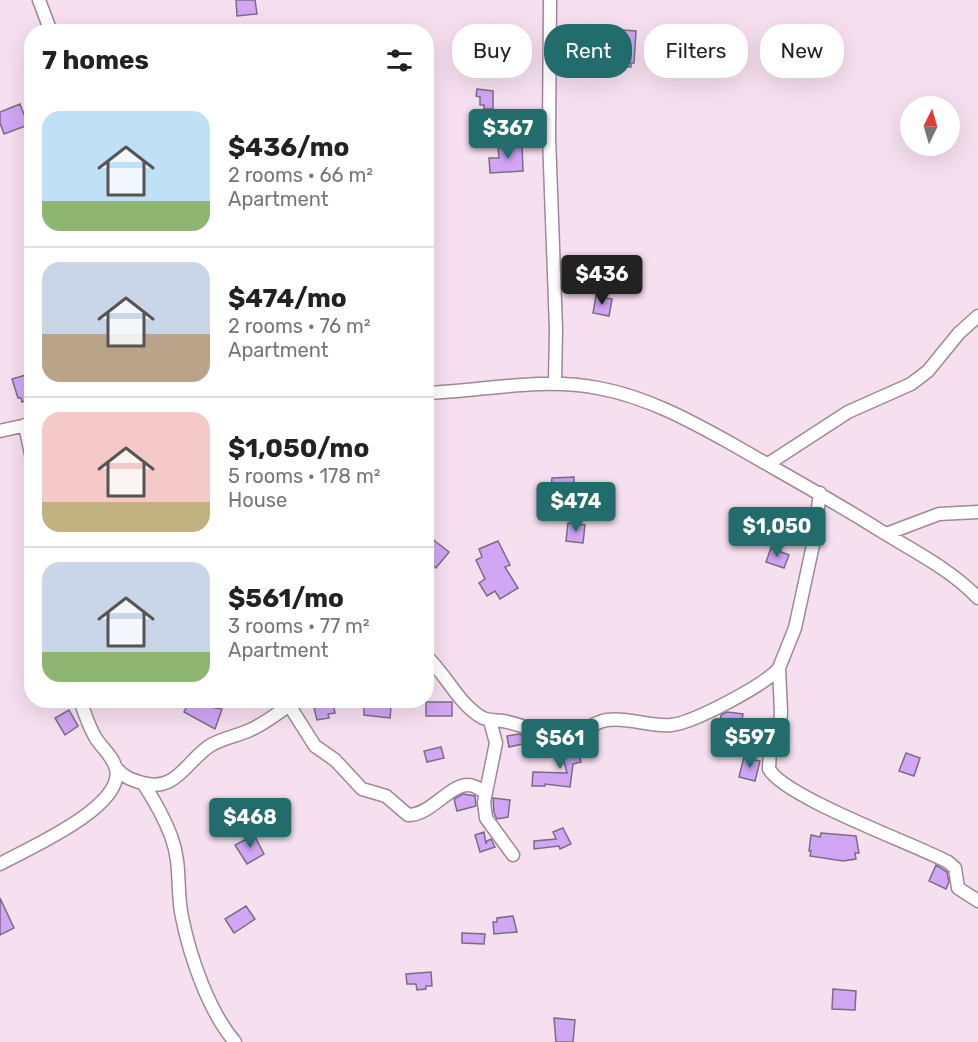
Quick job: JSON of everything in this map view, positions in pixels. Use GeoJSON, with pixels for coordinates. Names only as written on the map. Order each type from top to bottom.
{"type":"FeatureCollection","features":[{"type":"Feature","properties":{"kind":"street"},"geometry":{"type":"LineString","coordinates":[[39,0],[48,24]]}},
{"type":"Feature","properties":{"kind":"street"},"geometry":{"type":"LineString","coordinates":[[550,0],[548,116],[556,329],[555,383]]}},
{"type":"Feature","properties":{"kind":"street"},"geometry":{"type":"LineString","coordinates":[[768,464],[848,412],[911,384],[928,371],[959,333],[978,316]]}},
{"type":"Feature","properties":{"kind":"street"},"geometry":{"type":"LineString","coordinates":[[434,392],[555,383],[599,388],[648,401],[697,423],[820,493],[930,559],[953,575],[978,598]]}},
{"type":"Feature","properties":{"kind":"street"},"geometry":{"type":"LineString","coordinates":[[0,432],[24,425]]}},
{"type":"Feature","properties":{"kind":"street"},"geometry":{"type":"LineString","coordinates":[[820,493],[813,545],[795,628],[780,668],[780,725],[768,760],[772,774],[816,801],[948,862],[955,868],[958,888],[978,901]]}},
{"type":"Feature","properties":{"kind":"street"},"geometry":{"type":"LineString","coordinates":[[886,534],[939,514],[978,512]]}},
{"type":"Feature","properties":{"kind":"street"},"geometry":{"type":"LineString","coordinates":[[434,666],[458,695],[480,716],[489,721],[522,725],[562,736],[570,736],[592,724],[607,720],[624,719],[673,725],[701,715],[742,694],[766,681],[780,668]]}},
{"type":"Feature","properties":{"kind":"street"},"geometry":{"type":"LineString","coordinates":[[83,708],[94,735],[124,777],[156,785],[175,779],[210,746],[254,728],[285,708]]}},
{"type":"Feature","properties":{"kind":"street"},"geometry":{"type":"LineString","coordinates":[[296,708],[315,746],[335,760],[362,789],[386,796],[408,815],[414,815],[433,806],[462,786],[473,786],[486,793]]}},
{"type":"Feature","properties":{"kind":"street"},"geometry":{"type":"LineString","coordinates":[[489,721],[496,743],[486,793],[486,818],[513,855]]}},
{"type":"Feature","properties":{"kind":"street"},"geometry":{"type":"LineString","coordinates":[[0,864],[83,818],[113,788],[116,781],[116,768]]}},
{"type":"Feature","properties":{"kind":"street"},"geometry":{"type":"LineString","coordinates":[[143,783],[158,807],[171,835],[178,861],[181,916],[204,987],[215,1016],[236,1042]]}},
{"type":"Feature","properties":{"kind":"building"},"geometry":{"type":"Polygon","coordinates":[[[236,0],[255,0],[257,14],[237,16],[236,0]]]}},
{"type":"Feature","properties":{"kind":"building"},"geometry":{"type":"Polygon","coordinates":[[[632,31],[636,31],[634,63],[632,63],[632,31]]]}},
{"type":"Feature","properties":{"kind":"building"},"geometry":{"type":"Polygon","coordinates":[[[477,89],[493,91],[493,109],[484,109],[484,105],[480,105],[480,97],[476,96],[477,89]]]}},
{"type":"Feature","properties":{"kind":"building"},"geometry":{"type":"Polygon","coordinates":[[[20,104],[24,114],[24,126],[4,134],[0,123],[0,112],[20,104]]]}},
{"type":"Feature","properties":{"kind":"building"},"geometry":{"type":"Polygon","coordinates":[[[522,144],[523,171],[490,173],[489,158],[499,158],[498,146],[522,144]]]}},
{"type":"Feature","properties":{"kind":"building"},"geometry":{"type":"Polygon","coordinates":[[[596,296],[612,299],[609,316],[593,313],[596,296]]]}},
{"type":"Feature","properties":{"kind":"building"},"geometry":{"type":"Polygon","coordinates":[[[24,376],[24,401],[18,398],[12,379],[24,376]]]}},
{"type":"Feature","properties":{"kind":"building"},"geometry":{"type":"Polygon","coordinates":[[[574,477],[574,493],[569,494],[569,502],[550,503],[552,478],[574,477]]]}},
{"type":"Feature","properties":{"kind":"building"},"geometry":{"type":"Polygon","coordinates":[[[568,523],[585,525],[583,543],[566,541],[568,523]]]}},
{"type":"Feature","properties":{"kind":"building"},"geometry":{"type":"Polygon","coordinates":[[[434,540],[449,552],[436,568],[434,566],[434,540]]]}},
{"type":"Feature","properties":{"kind":"building"},"geometry":{"type":"Polygon","coordinates":[[[498,541],[510,565],[505,567],[518,588],[500,599],[495,591],[487,596],[479,583],[485,579],[476,560],[482,557],[479,549],[498,541]]]}},
{"type":"Feature","properties":{"kind":"building"},"geometry":{"type":"Polygon","coordinates":[[[771,548],[789,555],[784,568],[766,562],[771,548]]]}},
{"type":"Feature","properties":{"kind":"building"},"geometry":{"type":"Polygon","coordinates":[[[434,702],[452,702],[452,716],[426,716],[426,708],[434,708],[434,702]]]}},
{"type":"Feature","properties":{"kind":"building"},"geometry":{"type":"Polygon","coordinates":[[[186,708],[222,709],[215,729],[184,712],[186,708]]]}},
{"type":"Feature","properties":{"kind":"building"},"geometry":{"type":"Polygon","coordinates":[[[314,708],[334,708],[335,713],[328,714],[329,718],[317,720],[314,708]]]}},
{"type":"Feature","properties":{"kind":"building"},"geometry":{"type":"Polygon","coordinates":[[[364,708],[391,708],[390,718],[364,715],[364,708]]]}},
{"type":"Feature","properties":{"kind":"building"},"geometry":{"type":"Polygon","coordinates":[[[69,710],[78,726],[65,735],[55,718],[69,710]]]}},
{"type":"Feature","properties":{"kind":"building"},"geometry":{"type":"Polygon","coordinates":[[[727,712],[743,714],[739,739],[724,736],[725,730],[719,729],[721,715],[727,712]]]}},
{"type":"Feature","properties":{"kind":"building"},"geometry":{"type":"Polygon","coordinates":[[[519,734],[525,736],[527,743],[509,747],[507,736],[519,734]]]}},
{"type":"Feature","properties":{"kind":"building"},"geometry":{"type":"Polygon","coordinates":[[[576,743],[581,762],[573,764],[570,787],[545,784],[545,786],[532,786],[533,772],[567,773],[561,749],[564,749],[563,745],[576,743]]]}},
{"type":"Feature","properties":{"kind":"building"},"geometry":{"type":"Polygon","coordinates":[[[441,747],[444,758],[427,762],[424,751],[441,747]]]}},
{"type":"Feature","properties":{"kind":"building"},"geometry":{"type":"Polygon","coordinates":[[[906,753],[920,758],[914,776],[899,771],[906,753]]]}},
{"type":"Feature","properties":{"kind":"building"},"geometry":{"type":"Polygon","coordinates":[[[744,757],[760,761],[755,781],[739,777],[744,757]]]}},
{"type":"Feature","properties":{"kind":"building"},"geometry":{"type":"Polygon","coordinates":[[[463,794],[475,796],[476,806],[457,811],[454,799],[463,794]]]}},
{"type":"Feature","properties":{"kind":"building"},"geometry":{"type":"Polygon","coordinates":[[[493,798],[510,800],[508,817],[497,819],[494,813],[493,798]]]}},
{"type":"Feature","properties":{"kind":"building"},"geometry":{"type":"Polygon","coordinates":[[[563,828],[571,844],[560,849],[559,846],[534,849],[534,841],[556,839],[553,832],[563,828]]]}},
{"type":"Feature","properties":{"kind":"building"},"geometry":{"type":"Polygon","coordinates":[[[484,832],[486,844],[491,839],[495,847],[480,852],[475,835],[484,832]]]}},
{"type":"Feature","properties":{"kind":"building"},"geometry":{"type":"Polygon","coordinates":[[[821,833],[856,836],[859,853],[855,853],[856,859],[843,861],[810,856],[811,835],[820,837],[821,833]]]}},
{"type":"Feature","properties":{"kind":"building"},"geometry":{"type":"Polygon","coordinates":[[[254,835],[264,854],[247,864],[235,845],[254,835]]]}},
{"type":"Feature","properties":{"kind":"building"},"geometry":{"type":"Polygon","coordinates":[[[936,865],[947,872],[949,882],[946,889],[929,881],[936,865]]]}},
{"type":"Feature","properties":{"kind":"building"},"geometry":{"type":"Polygon","coordinates":[[[0,898],[14,928],[0,935],[0,898]]]}},
{"type":"Feature","properties":{"kind":"building"},"geometry":{"type":"Polygon","coordinates":[[[246,906],[255,919],[234,933],[225,919],[246,906]]]}},
{"type":"Feature","properties":{"kind":"building"},"geometry":{"type":"Polygon","coordinates":[[[513,916],[517,932],[494,934],[493,922],[497,922],[497,918],[513,916]]]}},
{"type":"Feature","properties":{"kind":"building"},"geometry":{"type":"Polygon","coordinates":[[[462,933],[485,934],[484,944],[462,943],[462,933]]]}},
{"type":"Feature","properties":{"kind":"building"},"geometry":{"type":"Polygon","coordinates":[[[431,972],[432,986],[426,986],[426,989],[417,990],[416,984],[407,984],[406,974],[431,972]]]}},
{"type":"Feature","properties":{"kind":"building"},"geometry":{"type":"Polygon","coordinates":[[[833,989],[856,991],[855,1010],[832,1009],[833,989]]]}},
{"type":"Feature","properties":{"kind":"building"},"geometry":{"type":"Polygon","coordinates":[[[554,1018],[575,1020],[573,1042],[556,1042],[554,1018]]]}}]}
